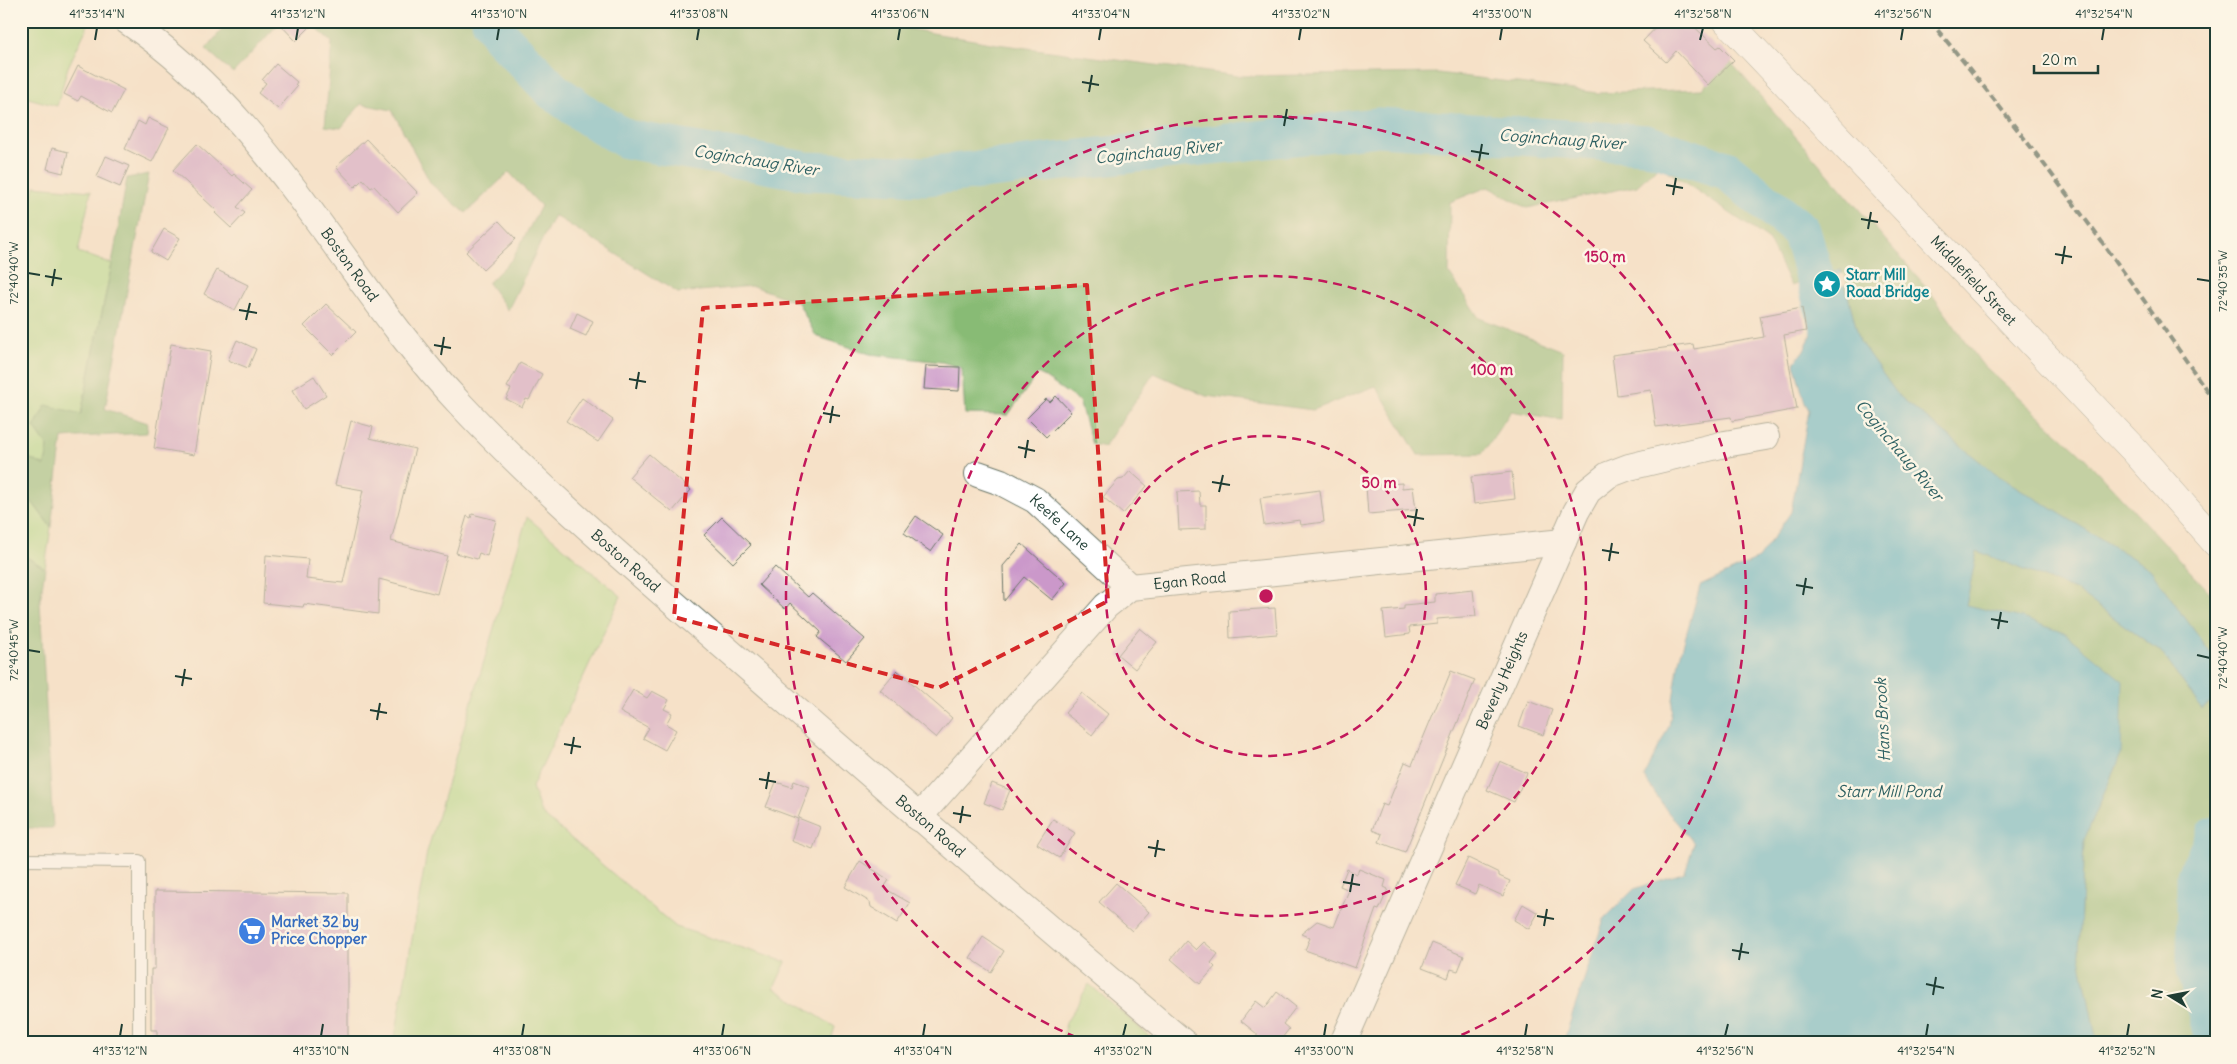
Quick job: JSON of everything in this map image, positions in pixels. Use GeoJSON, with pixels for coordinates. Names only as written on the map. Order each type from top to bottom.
{"type":"FeatureCollection","features":[{"type":"Feature","properties":{"kind":"main road","name":"Middlefield Street"},"geometry":{"type":"LineString","coordinates":[[1727,21],[2127,443],[2216,543]]}},
{"type":"Feature","properties":{"kind":"street","name":"Boston Road"},"geometry":{"type":"LineString","coordinates":[[127,21],[170,53],[199,80],[273,160],[394,325],[460,404],[531,476],[918,818],[1184,1043]]}},
{"type":"Feature","properties":{"kind":"street","name":"Beverly Heights"},"geometry":{"type":"LineString","coordinates":[[1343,1043],[1562,542],[1588,492],[1608,475],[1629,466],[1725,444],[1766,437]]}},
{"type":"Feature","properties":{"kind":"street","name":"Keefe Lane"},"geometry":{"type":"LineString","coordinates":[[978,474],[1001,482],[1036,500],[1130,587]]}},
{"type":"Feature","properties":{"kind":"street","name":"Egan Road"},"geometry":{"type":"LineString","coordinates":[[1130,587],[1562,542]]}},
{"type":"Feature","properties":{"kind":"street"},"geometry":{"type":"LineString","coordinates":[[918,818],[1106,606],[1130,587]]}},
{"type":"Feature","properties":{"kind":"lane"},"geometry":{"type":"LineString","coordinates":[[21,860],[139,861],[139,1043]]}},
{"type":"Feature","properties":{"kind":"highlighted area"},"geometry":{"type":"Polygon","coordinates":[[[1087,285],[1108,601],[938,688],[674,617],[703,308],[1087,285]]]}},
{"type":"Feature","properties":{"kind":"green space"},"geometry":{"type":"Polygon","coordinates":[[[21,21],[90,21],[68,67],[57,106],[21,96],[21,21]]]}},
{"type":"Feature","properties":{"kind":"green space"},"geometry":{"type":"Polygon","coordinates":[[[229,21],[281,21],[233,73],[206,49],[229,21]]]}},
{"type":"Feature","properties":{"kind":"green space"},"geometry":{"type":"Polygon","coordinates":[[[308,21],[862,21],[997,44],[1238,76],[1438,73],[1598,93],[1702,89],[1728,59],[1928,289],[1981,363],[2080,453],[2216,599],[2216,661],[2150,569],[1994,473],[1898,395],[1860,342],[1841,269],[1791,286],[1768,239],[1659,165],[1637,186],[1527,208],[1488,187],[1450,202],[1449,273],[1479,318],[1563,351],[1562,420],[1511,411],[1482,454],[1418,455],[1376,386],[1313,410],[1206,396],[1154,373],[1104,447],[1092,444],[1079,401],[1038,373],[1008,415],[965,414],[962,368],[942,362],[870,354],[816,336],[798,302],[753,286],[678,293],[554,215],[508,310],[488,283],[513,258],[541,206],[509,172],[466,213],[431,184],[392,110],[361,104],[341,128],[325,126],[332,42],[308,21]]]}},
{"type":"Feature","properties":{"kind":"green space"},"geometry":{"type":"Polygon","coordinates":[[[149,174],[105,409],[148,423],[147,433],[62,438],[51,527],[23,490],[25,456],[45,466],[48,447],[34,427],[46,405],[81,414],[112,264],[127,178],[149,174]]]}},
{"type":"Feature","properties":{"kind":"green space"},"geometry":{"type":"Polygon","coordinates":[[[35,186],[91,191],[78,252],[112,264],[81,414],[48,447],[45,467],[25,457],[23,490],[51,527],[45,568],[21,554],[21,237],[35,186]]]}},
{"type":"Feature","properties":{"kind":"green space"},"geometry":{"type":"Polygon","coordinates":[[[527,517],[621,596],[532,787],[541,813],[676,927],[786,962],[774,988],[835,1027],[830,1043],[394,1043],[427,852],[527,517]]]}},
{"type":"Feature","properties":{"kind":"green space"},"geometry":{"type":"Polygon","coordinates":[[[1977,551],[2077,591],[2161,652],[2202,709],[2216,699],[2216,1043],[2097,1043],[2079,952],[2084,840],[2121,754],[1966,605],[1977,551]]]}},
{"type":"Feature","properties":{"kind":"green space"},"geometry":{"type":"Polygon","coordinates":[[[21,554],[45,568],[40,602],[53,828],[21,828],[21,554]]]}},
{"type":"Feature","properties":{"kind":"green space"},"geometry":{"type":"Polygon","coordinates":[[[1089,984],[1157,1043],[1061,1043],[1066,1023],[1089,984]]]}},
{"type":"Feature","properties":{"kind":"water","name":"Starr Mill Pond"},"geometry":{"type":"Polygon","coordinates":[[[1841,269],[1860,342],[1898,395],[1994,473],[2150,569],[2216,661],[2216,699],[2202,709],[2161,652],[2077,591],[1977,551],[1966,605],[2022,618],[2064,633],[2123,681],[2121,754],[2084,840],[2079,952],[2097,1043],[1563,1043],[1604,919],[1634,889],[1685,872],[1694,843],[1667,811],[1644,777],[1669,726],[1679,660],[1700,586],[1758,559],[1791,512],[1809,410],[1805,403],[1794,363],[1804,350],[1814,329],[1803,282],[1841,269]]]}},
{"type":"Feature","properties":{"kind":"pier","name":"Starr Mill Road Bridge"},"geometry":{"type":"Polygon","coordinates":[[[1844,273],[1847,284],[1805,297],[1802,287],[1844,273]]]}},
{"type":"Feature","properties":{"kind":"building"},"geometry":{"type":"Polygon","coordinates":[[[277,21],[316,21],[296,41],[277,21]]]}},
{"type":"Feature","properties":{"kind":"building"},"geometry":{"type":"Polygon","coordinates":[[[1662,21],[1688,21],[1717,48],[1720,46],[1734,60],[1708,85],[1676,51],[1666,62],[1643,41],[1662,21]]]}},
{"type":"Feature","properties":{"kind":"building"},"geometry":{"type":"Polygon","coordinates":[[[276,64],[297,82],[295,85],[297,87],[278,109],[258,93],[266,83],[262,80],[276,64]]]}},
{"type":"Feature","properties":{"kind":"building"},"geometry":{"type":"Polygon","coordinates":[[[78,66],[124,90],[112,113],[81,96],[78,101],[64,94],[78,66]]]}},
{"type":"Feature","properties":{"kind":"building"},"geometry":{"type":"Polygon","coordinates":[[[148,118],[169,128],[152,162],[125,149],[138,121],[145,125],[148,118]]]}},
{"type":"Feature","properties":{"kind":"building"},"geometry":{"type":"Polygon","coordinates":[[[366,139],[418,193],[398,212],[374,186],[371,188],[363,179],[355,187],[336,167],[366,139]]]}},
{"type":"Feature","properties":{"kind":"building"},"geometry":{"type":"Polygon","coordinates":[[[197,144],[232,176],[234,174],[252,190],[237,207],[245,213],[231,228],[215,213],[217,211],[173,170],[197,144]]]}},
{"type":"Feature","properties":{"kind":"building"},"geometry":{"type":"Polygon","coordinates":[[[52,148],[68,152],[63,173],[47,169],[52,148]]]}},
{"type":"Feature","properties":{"kind":"building"},"geometry":{"type":"Polygon","coordinates":[[[106,156],[129,166],[120,187],[97,177],[106,156]]]}},
{"type":"Feature","properties":{"kind":"building"},"geometry":{"type":"Polygon","coordinates":[[[499,221],[516,239],[483,270],[466,252],[499,221]]]}},
{"type":"Feature","properties":{"kind":"building"},"geometry":{"type":"Polygon","coordinates":[[[164,229],[180,238],[166,261],[151,252],[164,229]]]}},
{"type":"Feature","properties":{"kind":"building"},"geometry":{"type":"Polygon","coordinates":[[[217,270],[248,285],[235,310],[204,294],[217,270]]]}},
{"type":"Feature","properties":{"kind":"building"},"geometry":{"type":"Polygon","coordinates":[[[326,304],[356,332],[333,355],[304,326],[326,304]]]}},
{"type":"Feature","properties":{"kind":"building"},"geometry":{"type":"Polygon","coordinates":[[[1802,308],[1806,331],[1784,335],[1797,409],[1732,421],[1731,417],[1656,427],[1651,390],[1617,395],[1612,355],[1693,344],[1694,349],[1764,337],[1760,316],[1802,308]]]}},
{"type":"Feature","properties":{"kind":"building"},"geometry":{"type":"Polygon","coordinates":[[[577,313],[593,321],[586,336],[570,329],[577,313]]]}},
{"type":"Feature","properties":{"kind":"building"},"geometry":{"type":"Polygon","coordinates":[[[237,340],[256,349],[248,368],[228,360],[237,340]]]}},
{"type":"Feature","properties":{"kind":"building"},"geometry":{"type":"Polygon","coordinates":[[[171,344],[211,351],[194,455],[154,448],[171,344]]]}},
{"type":"Feature","properties":{"kind":"building"},"geometry":{"type":"Polygon","coordinates":[[[520,363],[542,374],[529,400],[526,399],[522,407],[506,399],[511,389],[507,387],[520,363]]]}},
{"type":"Feature","properties":{"kind":"building"},"geometry":{"type":"Polygon","coordinates":[[[926,366],[960,367],[959,391],[924,389],[926,366]]]}},
{"type":"Feature","properties":{"kind":"building"},"geometry":{"type":"Polygon","coordinates":[[[314,376],[326,395],[304,409],[292,390],[314,376]]]}},
{"type":"Feature","properties":{"kind":"building"},"geometry":{"type":"Polygon","coordinates":[[[1056,396],[1071,412],[1046,437],[1027,418],[1046,399],[1050,402],[1056,396]]]}},
{"type":"Feature","properties":{"kind":"building"},"geometry":{"type":"Polygon","coordinates":[[[582,398],[613,420],[598,442],[566,421],[582,398]]]}},
{"type":"Feature","properties":{"kind":"building"},"geometry":{"type":"Polygon","coordinates":[[[351,421],[373,427],[370,438],[415,449],[391,541],[447,556],[437,594],[379,579],[378,614],[304,604],[303,607],[263,603],[266,555],[308,559],[306,579],[343,583],[363,490],[335,485],[351,421]]]}},
{"type":"Feature","properties":{"kind":"building"},"geometry":{"type":"Polygon","coordinates":[[[649,454],[691,490],[672,512],[629,477],[649,454]]]}},
{"type":"Feature","properties":{"kind":"building"},"geometry":{"type":"Polygon","coordinates":[[[1130,471],[1147,486],[1123,514],[1103,497],[1118,480],[1123,479],[1130,471]]]}},
{"type":"Feature","properties":{"kind":"building"},"geometry":{"type":"Polygon","coordinates":[[[1512,472],[1515,499],[1474,504],[1471,477],[1512,472]]]}},
{"type":"Feature","properties":{"kind":"building"},"geometry":{"type":"Polygon","coordinates":[[[1402,483],[1402,488],[1413,487],[1416,510],[1368,514],[1366,486],[1402,483]]]}},
{"type":"Feature","properties":{"kind":"building"},"geometry":{"type":"Polygon","coordinates":[[[1320,490],[1324,522],[1301,525],[1300,520],[1264,525],[1260,498],[1320,490]]]}},
{"type":"Feature","properties":{"kind":"building"},"geometry":{"type":"Polygon","coordinates":[[[1199,491],[1200,505],[1206,505],[1206,529],[1179,530],[1177,492],[1199,491]]]}},
{"type":"Feature","properties":{"kind":"building"},"geometry":{"type":"Polygon","coordinates":[[[472,514],[496,520],[487,556],[479,553],[477,559],[456,553],[467,516],[471,518],[472,514]]]}},
{"type":"Feature","properties":{"kind":"building"},"geometry":{"type":"Polygon","coordinates":[[[916,516],[943,535],[931,552],[904,533],[916,516]]]}},
{"type":"Feature","properties":{"kind":"building"},"geometry":{"type":"Polygon","coordinates":[[[722,517],[751,545],[733,563],[704,535],[722,517]]]}},
{"type":"Feature","properties":{"kind":"building"},"geometry":{"type":"Polygon","coordinates":[[[1022,544],[1066,583],[1052,600],[1024,577],[1004,601],[1003,566],[1022,544]]]}},
{"type":"Feature","properties":{"kind":"building"},"geometry":{"type":"Polygon","coordinates":[[[775,567],[808,597],[812,593],[865,639],[846,661],[817,637],[821,632],[790,603],[785,609],[759,585],[775,567]]]}},
{"type":"Feature","properties":{"kind":"building"},"geometry":{"type":"Polygon","coordinates":[[[1473,590],[1476,616],[1437,619],[1437,624],[1409,627],[1410,634],[1386,637],[1383,611],[1404,609],[1404,605],[1435,602],[1435,594],[1473,590]]]}},
{"type":"Feature","properties":{"kind":"building"},"geometry":{"type":"Polygon","coordinates":[[[1275,608],[1277,634],[1230,638],[1229,611],[1275,608]]]}},
{"type":"Feature","properties":{"kind":"building"},"geometry":{"type":"Polygon","coordinates":[[[1140,628],[1157,642],[1135,669],[1118,655],[1140,628]]]}},
{"type":"Feature","properties":{"kind":"building"},"geometry":{"type":"Polygon","coordinates":[[[897,670],[952,718],[936,738],[880,690],[897,670]]]}},
{"type":"Feature","properties":{"kind":"building"},"geometry":{"type":"Polygon","coordinates":[[[1451,671],[1475,680],[1405,852],[1379,842],[1382,834],[1372,830],[1382,804],[1387,806],[1405,762],[1412,765],[1451,671]]]}},
{"type":"Feature","properties":{"kind":"building"},"geometry":{"type":"Polygon","coordinates":[[[633,690],[647,698],[652,691],[669,700],[664,709],[672,713],[666,724],[676,730],[665,750],[643,738],[649,728],[620,712],[633,690]]]}},
{"type":"Feature","properties":{"kind":"building"},"geometry":{"type":"Polygon","coordinates":[[[1082,693],[1108,714],[1092,735],[1065,713],[1082,693]]]}},
{"type":"Feature","properties":{"kind":"building"},"geometry":{"type":"Polygon","coordinates":[[[1528,701],[1552,710],[1543,735],[1519,726],[1528,701]]]}},
{"type":"Feature","properties":{"kind":"building"},"geometry":{"type":"Polygon","coordinates":[[[1500,761],[1527,773],[1514,802],[1487,790],[1500,761]]]}},
{"type":"Feature","properties":{"kind":"building"},"geometry":{"type":"Polygon","coordinates":[[[794,781],[810,787],[798,818],[821,827],[813,849],[791,841],[798,819],[766,807],[776,782],[792,787],[794,781]]]}},
{"type":"Feature","properties":{"kind":"building"},"geometry":{"type":"Polygon","coordinates":[[[992,783],[1010,790],[1002,810],[984,803],[992,783]]]}},
{"type":"Feature","properties":{"kind":"building"},"geometry":{"type":"Polygon","coordinates":[[[1053,819],[1075,833],[1059,858],[1037,844],[1053,819]]]}},
{"type":"Feature","properties":{"kind":"building"},"geometry":{"type":"Polygon","coordinates":[[[1468,858],[1499,873],[1499,876],[1510,881],[1503,896],[1479,885],[1475,894],[1455,885],[1468,858]]]}},
{"type":"Feature","properties":{"kind":"building"},"geometry":{"type":"Polygon","coordinates":[[[860,861],[889,880],[884,888],[910,903],[897,923],[871,907],[870,902],[845,887],[860,861]]]}},
{"type":"Feature","properties":{"kind":"building"},"geometry":{"type":"Polygon","coordinates":[[[1347,869],[1357,874],[1359,869],[1386,880],[1384,887],[1388,889],[1379,910],[1376,909],[1355,968],[1305,950],[1310,938],[1301,934],[1317,921],[1334,927],[1349,890],[1340,886],[1347,869]]]}},
{"type":"Feature","properties":{"kind":"building"},"geometry":{"type":"Polygon","coordinates":[[[1116,883],[1149,912],[1132,931],[1099,902],[1116,883]]]}},
{"type":"Feature","properties":{"kind":"building","name":"Market 32 by Price Chopper"},"geometry":{"type":"Polygon","coordinates":[[[155,891],[348,893],[348,1043],[157,1043],[157,1030],[151,1030],[151,969],[155,969],[155,891]]]}},
{"type":"Feature","properties":{"kind":"building"},"geometry":{"type":"Polygon","coordinates":[[[1523,904],[1538,913],[1529,929],[1514,920],[1523,904]]]}},
{"type":"Feature","properties":{"kind":"building"},"geometry":{"type":"Polygon","coordinates":[[[983,937],[1004,951],[991,972],[970,958],[983,937]]]}},
{"type":"Feature","properties":{"kind":"building"},"geometry":{"type":"Polygon","coordinates":[[[1186,941],[1196,950],[1204,942],[1218,954],[1211,963],[1215,967],[1200,984],[1171,959],[1186,941]]]}},
{"type":"Feature","properties":{"kind":"building"},"geometry":{"type":"Polygon","coordinates":[[[1432,943],[1464,956],[1458,971],[1451,969],[1448,978],[1422,968],[1432,943]]]}},
{"type":"Feature","properties":{"kind":"building"},"geometry":{"type":"Polygon","coordinates":[[[1277,992],[1296,1007],[1283,1024],[1289,1029],[1278,1043],[1257,1043],[1257,1034],[1241,1021],[1256,1001],[1265,1008],[1277,992]]]}},
{"type":"Feature","properties":{"kind":"waterway","name":"Coginchaug River"},"geometry":{"type":"LineString","coordinates":[[491,21],[501,37],[553,91],[589,117],[626,139],[806,171],[925,176],[1378,127],[1646,144],[1726,170],[1801,231],[1830,328]]}},
{"type":"Feature","properties":{"kind":"waterway","name":"Coginchaug River"},"geometry":{"type":"LineString","coordinates":[[2215,1043],[2196,970],[2196,876],[2216,835]]}},
{"type":"Feature","properties":{"kind":"railway"},"geometry":{"type":"LineString","coordinates":[[1930,21],[2042,161],[2148,306],[2216,404]]}},
{"type":"Feature","properties":{"kind":"place","name":"Starr Mill Road Bridge"},"geometry":{"type":"Point","coordinates":[1827,284]}},
{"type":"Feature","properties":{"kind":"place","name":"Market 32 by Price Chopper"},"geometry":{"type":"Point","coordinates":[252,931]}},
{"type":"Feature","properties":{"kind":"water label","name":"Hans Brook"},"geometry":{"type":"Point","coordinates":[1882,720]}}]}
